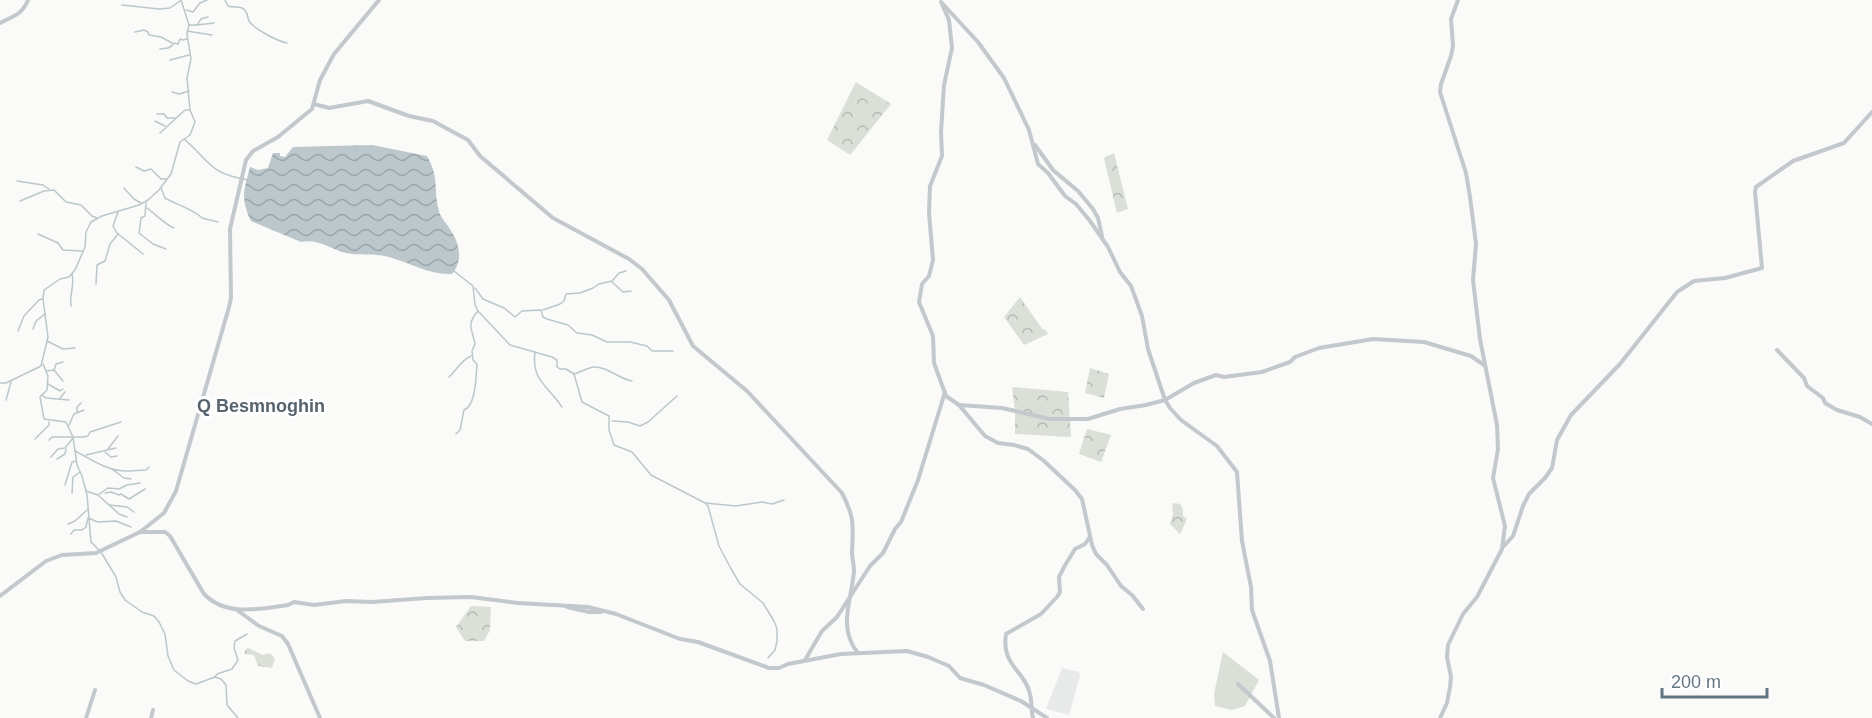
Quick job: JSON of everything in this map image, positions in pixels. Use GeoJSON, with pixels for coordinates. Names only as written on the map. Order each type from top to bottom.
{"type":"FeatureCollection","features":[{"type":"Feature","properties":{"kind":"street"},"geometry":{"type":"LineString","coordinates":[[0,23],[17,17],[25,8],[28,0]]}},
{"type":"Feature","properties":{"kind":"street"},"geometry":{"type":"LineString","coordinates":[[0,596],[54,557],[96,553],[140,532],[164,513],[171,503],[208,385],[231,298],[230,229],[246,160],[253,150],[272,141],[307,115],[314,105],[320,80],[334,54],[379,0]]}},
{"type":"Feature","properties":{"kind":"street"},"geometry":{"type":"LineString","coordinates":[[1458,0],[1451,19],[1453,46],[1440,92],[1466,173],[1470,196],[1476,244],[1473,280],[1480,339],[1497,425],[1498,449],[1493,478],[1504,518],[1502,549]]}},
{"type":"Feature","properties":{"kind":"street"},"geometry":{"type":"LineString","coordinates":[[941,1],[978,42],[1005,78],[1026,122],[1038,164],[1048,173],[1065,196],[1076,204],[1103,240],[1120,272],[1131,286],[1147,333],[1148,349],[1165,400],[1181,420],[1217,446],[1237,472],[1242,541],[1251,587],[1252,610],[1270,661],[1280,718]]}},
{"type":"Feature","properties":{"kind":"street"},"geometry":{"type":"LineString","coordinates":[[941,1],[949,20],[952,48],[944,85],[942,156],[930,186],[929,213],[933,260],[929,276],[922,284],[919,302],[933,336],[934,363],[946,396],[958,405],[986,436],[994,442],[1028,449],[1057,471],[1082,499],[1095,554],[1107,565],[1121,586],[1143,609]]}},
{"type":"Feature","properties":{"kind":"street"},"geometry":{"type":"LineString","coordinates":[[314,105],[329,108],[368,101],[409,116],[433,121],[468,140],[480,156],[553,218],[629,259],[642,269],[669,300],[693,346],[747,391],[842,493],[851,511],[854,528],[854,570],[849,598],[847,633],[858,653]]}},
{"type":"Feature","properties":{"kind":"street"},"geometry":{"type":"LineString","coordinates":[[1440,718],[1448,703],[1451,678],[1447,657],[1448,645],[1463,614],[1477,597],[1502,549],[1513,536],[1529,494],[1552,468],[1557,440],[1571,415],[1620,364],[1677,292],[1694,281],[1725,278],[1762,268],[1756,187],[1792,161],[1844,143],[1872,112]]}},
{"type":"Feature","properties":{"kind":"street"},"geometry":{"type":"LineString","coordinates":[[1033,142],[1042,158],[1078,190],[1093,209],[1098,218],[1103,240]]}},
{"type":"Feature","properties":{"kind":"street"},"geometry":{"type":"LineString","coordinates":[[958,405],[1002,408],[1050,419],[1082,420],[1165,400],[1198,381],[1216,375],[1224,377],[1273,369],[1306,352],[1373,339],[1424,342],[1471,356],[1485,365]]}},
{"type":"Feature","properties":{"kind":"street"},"geometry":{"type":"LineString","coordinates":[[1777,350],[1804,378],[1807,386],[1825,402],[1837,410],[1860,417],[1872,424]]}},
{"type":"Feature","properties":{"kind":"street"},"geometry":{"type":"LineString","coordinates":[[805,661],[822,631],[837,617],[870,566],[883,553],[901,522],[918,480],[945,391]]}},
{"type":"Feature","properties":{"kind":"street"},"geometry":{"type":"LineString","coordinates":[[140,532],[165,532],[170,536],[211,602],[237,610],[259,626],[282,636],[288,644],[320,718]]}},
{"type":"Feature","properties":{"kind":"street"},"geometry":{"type":"LineString","coordinates":[[1032,718],[1030,694],[1024,681],[1007,658],[1006,634],[1041,615],[1057,597],[1060,592],[1059,577],[1064,567],[1075,549],[1085,544],[1090,536]]}},
{"type":"Feature","properties":{"kind":"street"},"geometry":{"type":"LineString","coordinates":[[237,610],[288,605],[294,602],[314,605],[346,601],[372,602],[453,597],[588,607],[610,612],[680,639],[698,642],[769,668],[858,653],[907,651],[949,666],[960,678],[984,685],[1021,701],[1047,718]]}},
{"type":"Feature","properties":{"kind":"street"},"geometry":{"type":"LineString","coordinates":[[1238,684],[1274,718]]}},
{"type":"Feature","properties":{"kind":"street"},"geometry":{"type":"LineString","coordinates":[[86,718],[95,690]]}},
{"type":"Feature","properties":{"kind":"street"},"geometry":{"type":"LineString","coordinates":[[151,718],[153,710]]}},
{"type":"Feature","properties":{"kind":"shaded area"},"geometry":{"type":"Polygon","coordinates":[[[1062,668],[1079,672],[1080,675],[1069,715],[1046,709],[1062,668]]]}},
{"type":"Feature","properties":{"kind":"green space"},"geometry":{"type":"Polygon","coordinates":[[[856,82],[891,104],[850,155],[827,140],[856,82]]]}},
{"type":"Feature","properties":{"kind":"green space"},"geometry":{"type":"Polygon","coordinates":[[[1114,153],[1128,209],[1117,213],[1104,158],[1114,153]]]}},
{"type":"Feature","properties":{"kind":"green space"},"geometry":{"type":"Polygon","coordinates":[[[1020,297],[1048,334],[1024,345],[1004,317],[1020,297]]]}},
{"type":"Feature","properties":{"kind":"green space"},"geometry":{"type":"Polygon","coordinates":[[[1090,368],[1109,374],[1104,398],[1085,393],[1090,368]]]}},
{"type":"Feature","properties":{"kind":"green space"},"geometry":{"type":"Polygon","coordinates":[[[1012,387],[1068,392],[1071,437],[1015,434],[1012,387]]]}},
{"type":"Feature","properties":{"kind":"green space"},"geometry":{"type":"Polygon","coordinates":[[[1087,429],[1111,435],[1101,462],[1079,454],[1087,429]]]}},
{"type":"Feature","properties":{"kind":"green space"},"geometry":{"type":"Polygon","coordinates":[[[1174,503],[1180,504],[1183,516],[1187,519],[1180,534],[1170,524],[1174,503]]]}},
{"type":"Feature","properties":{"kind":"green space"},"geometry":{"type":"Polygon","coordinates":[[[471,606],[491,607],[490,630],[484,641],[465,641],[456,627],[471,606]]]}},
{"type":"Feature","properties":{"kind":"green space"},"geometry":{"type":"Polygon","coordinates":[[[248,648],[263,655],[270,653],[275,659],[272,668],[258,666],[254,655],[245,654],[248,648]]]}},
{"type":"Feature","properties":{"kind":"green space"},"geometry":{"type":"Polygon","coordinates":[[[1223,652],[1259,680],[1245,706],[1232,710],[1215,706],[1214,694],[1223,652]]]}},
{"type":"Feature","properties":{"kind":"water"},"geometry":{"type":"Polygon","coordinates":[[[372,145],[427,156],[434,171],[440,214],[458,247],[458,264],[452,274],[428,271],[384,256],[346,253],[313,241],[301,242],[251,221],[244,200],[250,167],[258,170],[268,168],[273,153],[280,153],[280,156],[285,157],[293,147],[372,145]]]}},
{"type":"Feature","properties":{"kind":"waterway"},"geometry":{"type":"LineString","coordinates":[[0,383],[6,383],[41,366],[48,337],[44,290],[60,279],[69,277],[75,270],[85,247],[86,232],[91,222],[148,200],[171,174],[180,142],[190,135],[195,122],[190,110],[187,78],[191,59],[187,34],[189,25],[181,0]]}},
{"type":"Feature","properties":{"kind":"waterway"},"geometry":{"type":"LineString","coordinates":[[186,10],[193,12],[200,3],[207,0]]}},
{"type":"Feature","properties":{"kind":"waterway"},"geometry":{"type":"LineString","coordinates":[[225,0],[228,6],[244,9],[249,21],[256,28],[287,43]]}},
{"type":"Feature","properties":{"kind":"waterway"},"geometry":{"type":"LineString","coordinates":[[122,5],[159,9],[170,8],[180,1]]}},
{"type":"Feature","properties":{"kind":"waterway"},"geometry":{"type":"LineString","coordinates":[[189,25],[197,25],[201,19],[208,17]]}},
{"type":"Feature","properties":{"kind":"waterway"},"geometry":{"type":"LineString","coordinates":[[197,25],[214,23]]}},
{"type":"Feature","properties":{"kind":"waterway"},"geometry":{"type":"LineString","coordinates":[[135,32],[144,30],[149,35],[178,44],[180,39],[187,39]]}},
{"type":"Feature","properties":{"kind":"waterway"},"geometry":{"type":"LineString","coordinates":[[187,31],[212,35]]}},
{"type":"Feature","properties":{"kind":"waterway"},"geometry":{"type":"LineString","coordinates":[[160,49],[173,45]]}},
{"type":"Feature","properties":{"kind":"waterway"},"geometry":{"type":"LineString","coordinates":[[170,60],[189,55]]}},
{"type":"Feature","properties":{"kind":"waterway"},"geometry":{"type":"LineString","coordinates":[[172,92],[179,94],[189,91]]}},
{"type":"Feature","properties":{"kind":"waterway"},"geometry":{"type":"LineString","coordinates":[[160,133],[185,110],[190,110]]}},
{"type":"Feature","properties":{"kind":"waterway"},"geometry":{"type":"LineString","coordinates":[[157,114],[175,118]]}},
{"type":"Feature","properties":{"kind":"waterway"},"geometry":{"type":"LineString","coordinates":[[155,121],[165,126]]}},
{"type":"Feature","properties":{"kind":"waterway"},"geometry":{"type":"LineString","coordinates":[[184,139],[217,170],[248,180]]}},
{"type":"Feature","properties":{"kind":"waterway"},"geometry":{"type":"LineString","coordinates":[[136,167],[144,171],[151,169],[161,179],[166,179]]}},
{"type":"Feature","properties":{"kind":"waterway"},"geometry":{"type":"LineString","coordinates":[[17,181],[43,185],[49,189]]}},
{"type":"Feature","properties":{"kind":"waterway"},"geometry":{"type":"LineString","coordinates":[[124,188],[141,203]]}},
{"type":"Feature","properties":{"kind":"waterway"},"geometry":{"type":"LineString","coordinates":[[161,188],[165,198],[202,218],[218,222]]}},
{"type":"Feature","properties":{"kind":"waterway"},"geometry":{"type":"LineString","coordinates":[[20,201],[44,191],[54,190],[66,202],[81,205],[97,218]]}},
{"type":"Feature","properties":{"kind":"waterway"},"geometry":{"type":"LineString","coordinates":[[146,203],[145,216],[141,218],[139,233],[153,244],[166,249]]}},
{"type":"Feature","properties":{"kind":"waterway"},"geometry":{"type":"LineString","coordinates":[[147,208],[174,228]]}},
{"type":"Feature","properties":{"kind":"waterway"},"geometry":{"type":"LineString","coordinates":[[118,212],[113,226],[117,233],[143,254]]}},
{"type":"Feature","properties":{"kind":"waterway"},"geometry":{"type":"LineString","coordinates":[[38,234],[58,243],[63,250],[82,251]]}},
{"type":"Feature","properties":{"kind":"waterway"},"geometry":{"type":"LineString","coordinates":[[96,284],[97,265],[105,261],[110,244],[118,234]]}},
{"type":"Feature","properties":{"kind":"waterway"},"geometry":{"type":"LineString","coordinates":[[454,271],[473,286],[478,311],[510,345],[552,357],[557,360],[557,367],[574,374],[582,402],[609,416],[609,430],[614,445],[632,452],[651,475],[708,506],[719,546],[730,567],[740,584],[763,603],[774,621],[777,641],[775,650],[768,658]]}},
{"type":"Feature","properties":{"kind":"waterway"},"geometry":{"type":"LineString","coordinates":[[543,310],[560,304],[564,301],[566,294],[580,293],[612,281],[619,273],[626,271]]}},
{"type":"Feature","properties":{"kind":"waterway"},"geometry":{"type":"LineString","coordinates":[[71,306],[72,274]]}},
{"type":"Feature","properties":{"kind":"waterway"},"geometry":{"type":"LineString","coordinates":[[612,282],[623,292],[631,291]]}},
{"type":"Feature","properties":{"kind":"waterway"},"geometry":{"type":"LineString","coordinates":[[475,288],[483,299],[504,308],[515,317],[522,311],[541,310],[543,317],[568,325],[577,333],[592,335],[607,342],[630,342],[647,346],[652,351],[673,351]]}},
{"type":"Feature","properties":{"kind":"waterway"},"geometry":{"type":"LineString","coordinates":[[18,331],[24,316],[42,299]]}},
{"type":"Feature","properties":{"kind":"waterway"},"geometry":{"type":"LineString","coordinates":[[456,434],[460,430],[464,410],[471,403],[475,390],[477,364],[473,360],[472,351],[475,344],[471,323],[478,311]]}},
{"type":"Feature","properties":{"kind":"waterway"},"geometry":{"type":"LineString","coordinates":[[33,329],[36,321],[45,314]]}},
{"type":"Feature","properties":{"kind":"waterway"},"geometry":{"type":"LineString","coordinates":[[47,341],[63,349],[75,348]]}},
{"type":"Feature","properties":{"kind":"waterway"},"geometry":{"type":"LineString","coordinates":[[535,352],[534,362],[538,376],[562,407]]}},
{"type":"Feature","properties":{"kind":"waterway"},"geometry":{"type":"LineString","coordinates":[[449,377],[471,356]]}},
{"type":"Feature","properties":{"kind":"waterway"},"geometry":{"type":"LineString","coordinates":[[54,370],[56,364],[63,362]]}},
{"type":"Feature","properties":{"kind":"waterway"},"geometry":{"type":"LineString","coordinates":[[43,364],[48,376],[47,390],[40,397],[44,419],[66,422],[73,437],[77,465],[87,495],[91,542],[101,552],[116,577],[125,600],[142,612],[154,616],[159,622],[165,634],[168,656],[174,670],[196,684],[215,677],[221,679],[226,685],[227,705],[238,718]]}},
{"type":"Feature","properties":{"kind":"waterway"},"geometry":{"type":"LineString","coordinates":[[574,374],[598,367],[632,381]]}},
{"type":"Feature","properties":{"kind":"waterway"},"geometry":{"type":"LineString","coordinates":[[46,371],[54,370],[63,381]]}},
{"type":"Feature","properties":{"kind":"waterway"},"geometry":{"type":"LineString","coordinates":[[6,400],[11,382]]}},
{"type":"Feature","properties":{"kind":"waterway"},"geometry":{"type":"LineString","coordinates":[[48,384],[60,391],[63,389]]}},
{"type":"Feature","properties":{"kind":"waterway"},"geometry":{"type":"LineString","coordinates":[[60,398],[65,392]]}},
{"type":"Feature","properties":{"kind":"waterway"},"geometry":{"type":"LineString","coordinates":[[42,395],[46,398],[69,400]]}},
{"type":"Feature","properties":{"kind":"waterway"},"geometry":{"type":"LineString","coordinates":[[612,421],[628,422],[640,426],[648,422],[677,396]]}},
{"type":"Feature","properties":{"kind":"waterway"},"geometry":{"type":"LineString","coordinates":[[77,412],[77,407],[81,403]]}},
{"type":"Feature","properties":{"kind":"waterway"},"geometry":{"type":"LineString","coordinates":[[69,425],[74,414],[84,410]]}},
{"type":"Feature","properties":{"kind":"waterway"},"geometry":{"type":"LineString","coordinates":[[35,439],[49,425],[49,422]]}},
{"type":"Feature","properties":{"kind":"waterway"},"geometry":{"type":"LineString","coordinates":[[49,440],[52,437],[88,436],[90,432],[121,422]]}},
{"type":"Feature","properties":{"kind":"waterway"},"geometry":{"type":"LineString","coordinates":[[108,449],[118,436]]}},
{"type":"Feature","properties":{"kind":"waterway"},"geometry":{"type":"LineString","coordinates":[[51,457],[58,449],[65,448],[73,438]]}},
{"type":"Feature","properties":{"kind":"waterway"},"geometry":{"type":"LineString","coordinates":[[86,455],[116,448]]}},
{"type":"Feature","properties":{"kind":"waterway"},"geometry":{"type":"LineString","coordinates":[[57,459],[65,454],[66,449]]}},
{"type":"Feature","properties":{"kind":"waterway"},"geometry":{"type":"LineString","coordinates":[[75,451],[112,469],[129,471],[146,470],[149,467]]}},
{"type":"Feature","properties":{"kind":"waterway"},"geometry":{"type":"LineString","coordinates":[[105,452],[111,457],[117,456]]}},
{"type":"Feature","properties":{"kind":"waterway"},"geometry":{"type":"LineString","coordinates":[[65,485],[72,462],[76,461]]}},
{"type":"Feature","properties":{"kind":"waterway"},"geometry":{"type":"LineString","coordinates":[[112,469],[124,478],[131,479]]}},
{"type":"Feature","properties":{"kind":"waterway"},"geometry":{"type":"LineString","coordinates":[[72,493],[73,477],[80,472]]}},
{"type":"Feature","properties":{"kind":"waterway"},"geometry":{"type":"LineString","coordinates":[[86,491],[98,495],[108,488],[119,489],[140,483]]}},
{"type":"Feature","properties":{"kind":"waterway"},"geometry":{"type":"LineString","coordinates":[[105,493],[121,494],[129,499],[145,489]]}},
{"type":"Feature","properties":{"kind":"waterway"},"geometry":{"type":"LineString","coordinates":[[99,496],[109,505],[127,507],[134,512]]}},
{"type":"Feature","properties":{"kind":"waterway"},"geometry":{"type":"LineString","coordinates":[[705,503],[736,506],[762,502],[772,504],[784,500]]}},
{"type":"Feature","properties":{"kind":"waterway"},"geometry":{"type":"LineString","coordinates":[[109,505],[119,514],[127,517]]}},
{"type":"Feature","properties":{"kind":"waterway"},"geometry":{"type":"LineString","coordinates":[[68,524],[87,510]]}},
{"type":"Feature","properties":{"kind":"waterway"},"geometry":{"type":"LineString","coordinates":[[71,534],[74,530],[82,530],[86,527],[88,518],[98,522],[116,521],[131,527]]}},
{"type":"Feature","properties":{"kind":"waterway"},"geometry":{"type":"LineString","coordinates":[[215,677],[217,674],[232,669],[238,660],[234,648],[235,641],[247,634]]}},
{"type":"Feature","properties":{"kind":"district","name":"Q Besmnoghin"},"geometry":{"type":"Point","coordinates":[261,406]}}]}
